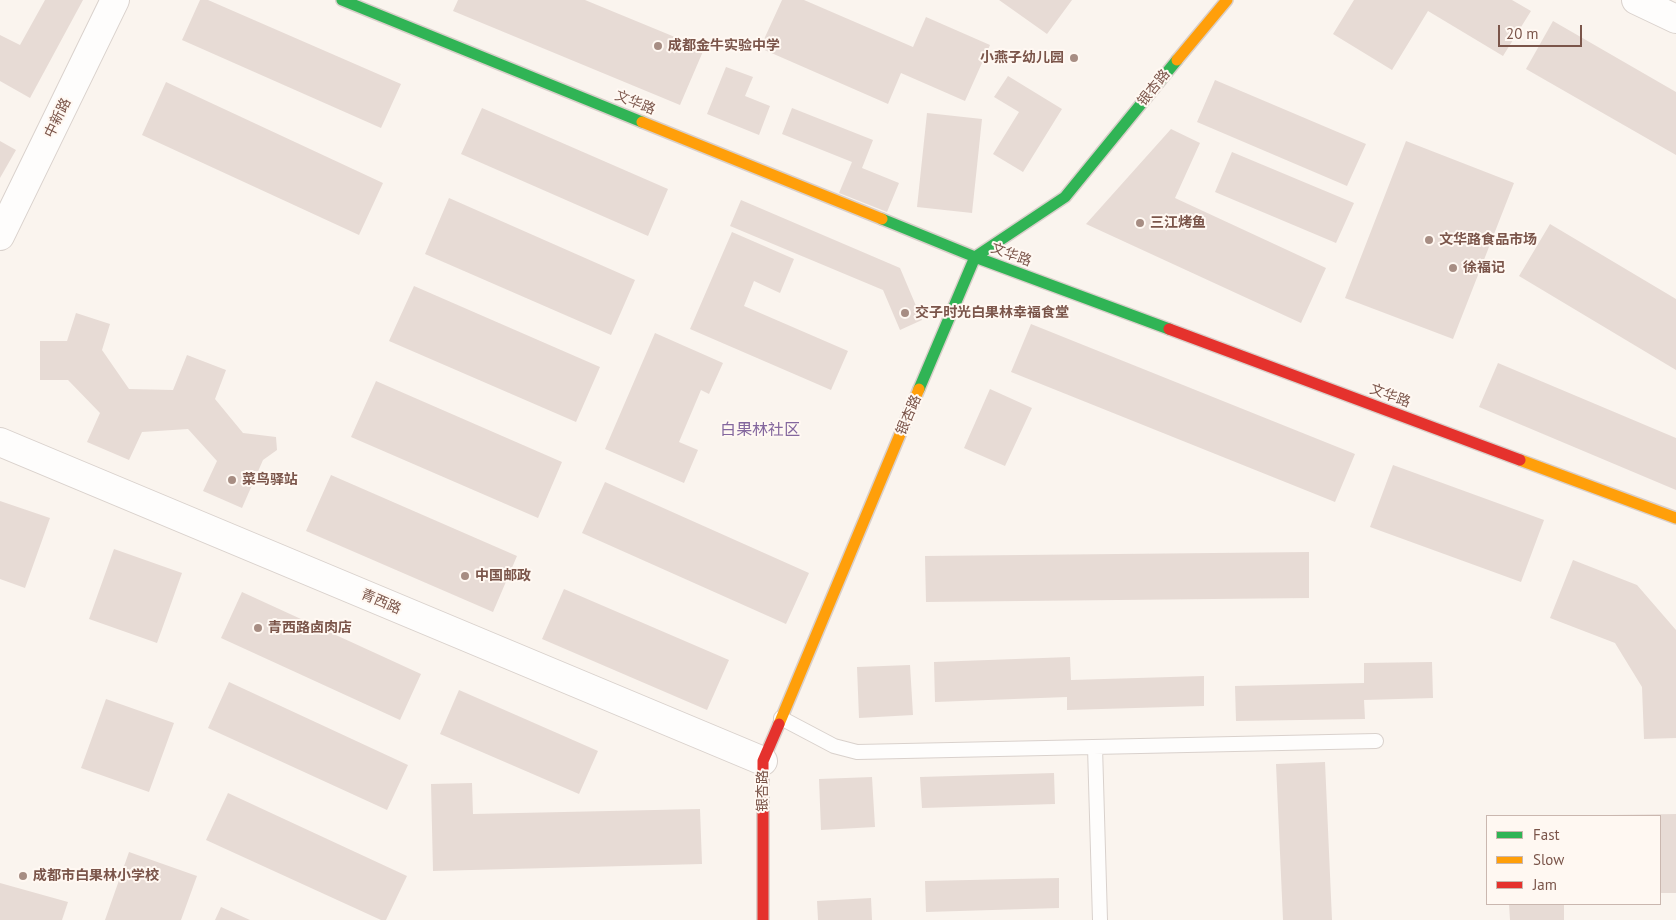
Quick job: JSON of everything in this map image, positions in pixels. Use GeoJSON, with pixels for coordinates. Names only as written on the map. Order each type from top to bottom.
{"type":"FeatureCollection","features":[{"type":"Feature","properties":{"kind":"street","name":"中新路"},"geometry":{"type":"LineString","coordinates":[[0,236],[115,0]]}},
{"type":"Feature","properties":{"kind":"street","name":"文华路"},"geometry":{"type":"LineString","coordinates":[[342,0],[975,257],[1676,518]]}},
{"type":"Feature","properties":{"kind":"street","name":"银杏路"},"geometry":{"type":"LineString","coordinates":[[763,920],[763,761],[975,257],[1065,197],[1227,0]]}},
{"type":"Feature","properties":{"kind":"street"},"geometry":{"type":"LineString","coordinates":[[1636,0],[1676,19]]}},
{"type":"Feature","properties":{"kind":"street","name":"青西路"},"geometry":{"type":"LineString","coordinates":[[0,442],[763,761]]}},
{"type":"Feature","properties":{"kind":"lane"},"geometry":{"type":"LineString","coordinates":[[781,718],[834,746],[857,752],[1376,741]]}},
{"type":"Feature","properties":{"kind":"lane"},"geometry":{"type":"LineString","coordinates":[[1095,747],[1100,920]]}},
{"type":"Feature","properties":{"kind":"building"},"geometry":{"type":"Polygon","coordinates":[[[45,0],[83,0],[30,98],[0,81],[0,35],[20,45],[45,0]]]}},
{"type":"Feature","properties":{"kind":"building"},"geometry":{"type":"Polygon","coordinates":[[[200,0],[208,0],[401,84],[381,128],[182,40],[200,0]]]}},
{"type":"Feature","properties":{"kind":"building"},"geometry":{"type":"Polygon","coordinates":[[[458,0],[585,0],[704,49],[680,105],[453,11],[458,0]]]}},
{"type":"Feature","properties":{"kind":"building"},"geometry":{"type":"Polygon","coordinates":[[[782,0],[804,0],[913,47],[926,17],[990,45],[965,101],[901,73],[888,104],[760,48],[782,0]]]}},
{"type":"Feature","properties":{"kind":"building"},"geometry":{"type":"Polygon","coordinates":[[[999,0],[1072,0],[1047,34],[999,0]]]}},
{"type":"Feature","properties":{"kind":"building"},"geometry":{"type":"Polygon","coordinates":[[[1354,0],[1512,0],[1531,11],[1503,56],[1428,11],[1392,70],[1333,34],[1354,0]]]}},
{"type":"Feature","properties":{"kind":"building"},"geometry":{"type":"Polygon","coordinates":[[[1553,21],[1676,92],[1676,155],[1526,69],[1553,21]]]}},
{"type":"Feature","properties":{"kind":"building"},"geometry":{"type":"Polygon","coordinates":[[[726,67],[753,77],[745,96],[770,106],[759,135],[707,114],[726,67]]]}},
{"type":"Feature","properties":{"kind":"building"},"geometry":{"type":"Polygon","coordinates":[[[1008,76],[1062,109],[1023,172],[993,154],[1019,112],[994,97],[1008,76]]]}},
{"type":"Feature","properties":{"kind":"building"},"geometry":{"type":"Polygon","coordinates":[[[1215,80],[1366,144],[1347,186],[1197,122],[1215,80]]]}},
{"type":"Feature","properties":{"kind":"building"},"geometry":{"type":"Polygon","coordinates":[[[166,82],[383,183],[359,235],[142,135],[166,82]]]}},
{"type":"Feature","properties":{"kind":"building"},"geometry":{"type":"Polygon","coordinates":[[[482,108],[668,189],[648,236],[461,154],[482,108]]]}},
{"type":"Feature","properties":{"kind":"building"},"geometry":{"type":"Polygon","coordinates":[[[792,108],[873,140],[862,168],[899,183],[887,212],[839,193],[852,162],[782,134],[792,108]]]}},
{"type":"Feature","properties":{"kind":"building"},"geometry":{"type":"Polygon","coordinates":[[[927,113],[982,119],[972,213],[917,207],[927,113]]]}},
{"type":"Feature","properties":{"kind":"building"},"geometry":{"type":"Polygon","coordinates":[[[1171,129],[1200,143],[1175,198],[1326,268],[1301,323],[1086,224],[1171,129]]]}},
{"type":"Feature","properties":{"kind":"building"},"geometry":{"type":"Polygon","coordinates":[[[0,141],[16,150],[0,178],[0,141]]]}},
{"type":"Feature","properties":{"kind":"building","name":"文华路食品市场"},"geometry":{"type":"Polygon","coordinates":[[[1406,141],[1514,183],[1453,339],[1345,298],[1406,141]]]}},
{"type":"Feature","properties":{"kind":"building"},"geometry":{"type":"Polygon","coordinates":[[[1232,152],[1354,203],[1336,243],[1215,192],[1232,152]]]}},
{"type":"Feature","properties":{"kind":"building"},"geometry":{"type":"Polygon","coordinates":[[[449,198],[635,280],[611,335],[425,254],[449,198]]]}},
{"type":"Feature","properties":{"kind":"building"},"geometry":{"type":"Polygon","coordinates":[[[741,200],[900,268],[922,320],[900,330],[883,290],[730,226],[741,200]]]}},
{"type":"Feature","properties":{"kind":"building"},"geometry":{"type":"Polygon","coordinates":[[[1550,224],[1676,299],[1676,370],[1519,276],[1550,224]]]}},
{"type":"Feature","properties":{"kind":"building"},"geometry":{"type":"Polygon","coordinates":[[[732,232],[794,259],[780,293],[754,281],[744,306],[848,351],[831,390],[690,329],[732,232]]]}},
{"type":"Feature","properties":{"kind":"building"},"geometry":{"type":"Polygon","coordinates":[[[414,286],[600,367],[576,422],[389,341],[414,286]]]}},
{"type":"Feature","properties":{"kind":"building"},"geometry":{"type":"Polygon","coordinates":[[[76,313],[110,324],[102,350],[129,389],[173,390],[187,355],[226,370],[215,399],[243,433],[276,437],[277,450],[263,460],[242,508],[203,491],[217,461],[188,429],[142,432],[129,460],[87,442],[100,413],[68,380],[40,380],[40,341],[67,341],[76,313]]]}},
{"type":"Feature","properties":{"kind":"building"},"geometry":{"type":"Polygon","coordinates":[[[1031,324],[1355,454],[1335,502],[1011,372],[1031,324]]]}},
{"type":"Feature","properties":{"kind":"building"},"geometry":{"type":"Polygon","coordinates":[[[655,333],[723,363],[709,394],[701,390],[679,442],[698,450],[684,483],[605,449],[655,333]]]}},
{"type":"Feature","properties":{"kind":"building"},"geometry":{"type":"Polygon","coordinates":[[[1498,363],[1676,438],[1676,490],[1479,407],[1498,363]]]}},
{"type":"Feature","properties":{"kind":"building"},"geometry":{"type":"Polygon","coordinates":[[[376,381],[562,462],[538,518],[351,437],[376,381]]]}},
{"type":"Feature","properties":{"kind":"building"},"geometry":{"type":"Polygon","coordinates":[[[990,389],[1032,408],[1005,466],[964,448],[990,389]]]}},
{"type":"Feature","properties":{"kind":"building"},"geometry":{"type":"Polygon","coordinates":[[[1393,465],[1544,520],[1521,582],[1370,527],[1393,465]]]}},
{"type":"Feature","properties":{"kind":"building"},"geometry":{"type":"Polygon","coordinates":[[[331,475],[517,556],[493,612],[306,531],[331,475]]]}},
{"type":"Feature","properties":{"kind":"building"},"geometry":{"type":"Polygon","coordinates":[[[605,482],[809,573],[786,624],[582,533],[605,482]]]}},
{"type":"Feature","properties":{"kind":"building"},"geometry":{"type":"Polygon","coordinates":[[[0,501],[50,518],[25,588],[0,579],[0,501]]]}},
{"type":"Feature","properties":{"kind":"building"},"geometry":{"type":"Polygon","coordinates":[[[114,549],[182,573],[157,643],[89,619],[114,549]]]}},
{"type":"Feature","properties":{"kind":"building"},"geometry":{"type":"Polygon","coordinates":[[[1309,552],[1309,598],[926,602],[925,556],[1309,552]]]}},
{"type":"Feature","properties":{"kind":"building"},"geometry":{"type":"Polygon","coordinates":[[[1573,560],[1637,585],[1676,630],[1676,738],[1644,739],[1642,687],[1615,643],[1550,618],[1573,560]]]}},
{"type":"Feature","properties":{"kind":"building"},"geometry":{"type":"Polygon","coordinates":[[[564,589],[729,660],[707,710],[542,639],[564,589]]]}},
{"type":"Feature","properties":{"kind":"building"},"geometry":{"type":"Polygon","coordinates":[[[242,592],[421,674],[400,720],[221,638],[242,592]]]}},
{"type":"Feature","properties":{"kind":"building"},"geometry":{"type":"Polygon","coordinates":[[[1070,657],[1071,680],[1204,676],[1204,706],[1067,710],[1067,697],[935,702],[934,662],[1070,657]]]}},
{"type":"Feature","properties":{"kind":"building"},"geometry":{"type":"Polygon","coordinates":[[[1432,662],[1433,698],[1364,700],[1365,719],[1236,721],[1235,686],[1364,683],[1364,663],[1432,662]]]}},
{"type":"Feature","properties":{"kind":"building"},"geometry":{"type":"Polygon","coordinates":[[[910,665],[913,715],[859,718],[857,667],[910,665]]]}},
{"type":"Feature","properties":{"kind":"building"},"geometry":{"type":"Polygon","coordinates":[[[229,682],[408,765],[387,810],[208,728],[229,682]]]}},
{"type":"Feature","properties":{"kind":"building"},"geometry":{"type":"Polygon","coordinates":[[[459,690],[598,751],[579,794],[440,734],[459,690]]]}},
{"type":"Feature","properties":{"kind":"building"},"geometry":{"type":"Polygon","coordinates":[[[106,699],[174,723],[149,792],[81,768],[106,699]]]}},
{"type":"Feature","properties":{"kind":"building"},"geometry":{"type":"Polygon","coordinates":[[[1325,762],[1332,920],[1283,920],[1276,764],[1325,762]]]}},
{"type":"Feature","properties":{"kind":"building"},"geometry":{"type":"Polygon","coordinates":[[[1054,773],[1055,804],[922,808],[920,777],[1054,773]]]}},
{"type":"Feature","properties":{"kind":"building"},"geometry":{"type":"Polygon","coordinates":[[[872,777],[875,827],[821,830],[819,779],[872,777]]]}},
{"type":"Feature","properties":{"kind":"building"},"geometry":{"type":"Polygon","coordinates":[[[472,783],[473,814],[700,809],[702,864],[433,871],[431,784],[472,783]]]}},
{"type":"Feature","properties":{"kind":"building"},"geometry":{"type":"Polygon","coordinates":[[[228,793],[407,876],[386,920],[381,920],[206,840],[228,793]]]}},
{"type":"Feature","properties":{"kind":"building"},"geometry":{"type":"Polygon","coordinates":[[[1676,814],[1676,893],[1661,893],[1661,815],[1610,815],[1676,814]]]}},
{"type":"Feature","properties":{"kind":"building"},"geometry":{"type":"Polygon","coordinates":[[[129,852],[197,876],[181,920],[105,920],[129,852]]]}},
{"type":"Feature","properties":{"kind":"building"},"geometry":{"type":"Polygon","coordinates":[[[1059,878],[1059,908],[926,912],[925,881],[1059,878]]]}},
{"type":"Feature","properties":{"kind":"building"},"geometry":{"type":"Polygon","coordinates":[[[0,883],[68,902],[62,920],[0,920],[0,883]]]}},
{"type":"Feature","properties":{"kind":"building"},"geometry":{"type":"Polygon","coordinates":[[[871,898],[872,920],[818,920],[817,901],[871,898]]]}},
{"type":"Feature","properties":{"kind":"building"},"geometry":{"type":"Polygon","coordinates":[[[1509,905],[1564,905],[1564,920],[1510,920],[1509,905]]]}},
{"type":"Feature","properties":{"kind":"building"},"geometry":{"type":"Polygon","coordinates":[[[221,907],[250,920],[215,920],[221,907]]]}},
{"type":"Feature","properties":{"kind":"traffic: fast"},"geometry":{"type":"LineString","coordinates":[[342,0],[642,122]]}},
{"type":"Feature","properties":{"kind":"traffic: fast"},"geometry":{"type":"LineString","coordinates":[[919,389],[975,257],[1065,197],[1177,60]]}},
{"type":"Feature","properties":{"kind":"traffic: fast"},"geometry":{"type":"LineString","coordinates":[[882,219],[975,257],[1169,329]]}},
{"type":"Feature","properties":{"kind":"traffic: slow"},"geometry":{"type":"LineString","coordinates":[[1177,60],[1227,0]]}},
{"type":"Feature","properties":{"kind":"traffic: slow"},"geometry":{"type":"LineString","coordinates":[[642,122],[882,219]]}},
{"type":"Feature","properties":{"kind":"traffic: slow"},"geometry":{"type":"LineString","coordinates":[[779,724],[919,389]]}},
{"type":"Feature","properties":{"kind":"traffic: slow"},"geometry":{"type":"LineString","coordinates":[[1520,460],[1676,518]]}},
{"type":"Feature","properties":{"kind":"traffic: jam"},"geometry":{"type":"LineString","coordinates":[[1169,329],[1520,460]]}},
{"type":"Feature","properties":{"kind":"traffic: jam"},"geometry":{"type":"LineString","coordinates":[[763,920],[763,761],[779,724]]}},
{"type":"Feature","properties":{"kind":"place","name":"成都金牛实验中学"},"geometry":{"type":"Point","coordinates":[658,46]}},
{"type":"Feature","properties":{"kind":"place","name":"小燕子幼儿园"},"geometry":{"type":"Point","coordinates":[1074,58]}},
{"type":"Feature","properties":{"kind":"place","name":"三江烤鱼"},"geometry":{"type":"Point","coordinates":[1140,223]}},
{"type":"Feature","properties":{"kind":"place","name":"文华路食品市场"},"geometry":{"type":"Point","coordinates":[1429,240]}},
{"type":"Feature","properties":{"kind":"place","name":"徐福记"},"geometry":{"type":"Point","coordinates":[1453,268]}},
{"type":"Feature","properties":{"kind":"place","name":"交子时光白果林幸福食堂"},"geometry":{"type":"Point","coordinates":[905,313]}},
{"type":"Feature","properties":{"kind":"place","name":"菜鸟驿站"},"geometry":{"type":"Point","coordinates":[232,480]}},
{"type":"Feature","properties":{"kind":"place","name":"中国邮政"},"geometry":{"type":"Point","coordinates":[465,576]}},
{"type":"Feature","properties":{"kind":"place","name":"青西路卤肉店"},"geometry":{"type":"Point","coordinates":[258,628]}},
{"type":"Feature","properties":{"kind":"place","name":"成都市白果林小学校"},"geometry":{"type":"Point","coordinates":[23,876]}},
{"type":"Feature","properties":{"kind":"district","name":"白果林社区"},"geometry":{"type":"Point","coordinates":[760,430]}}]}
